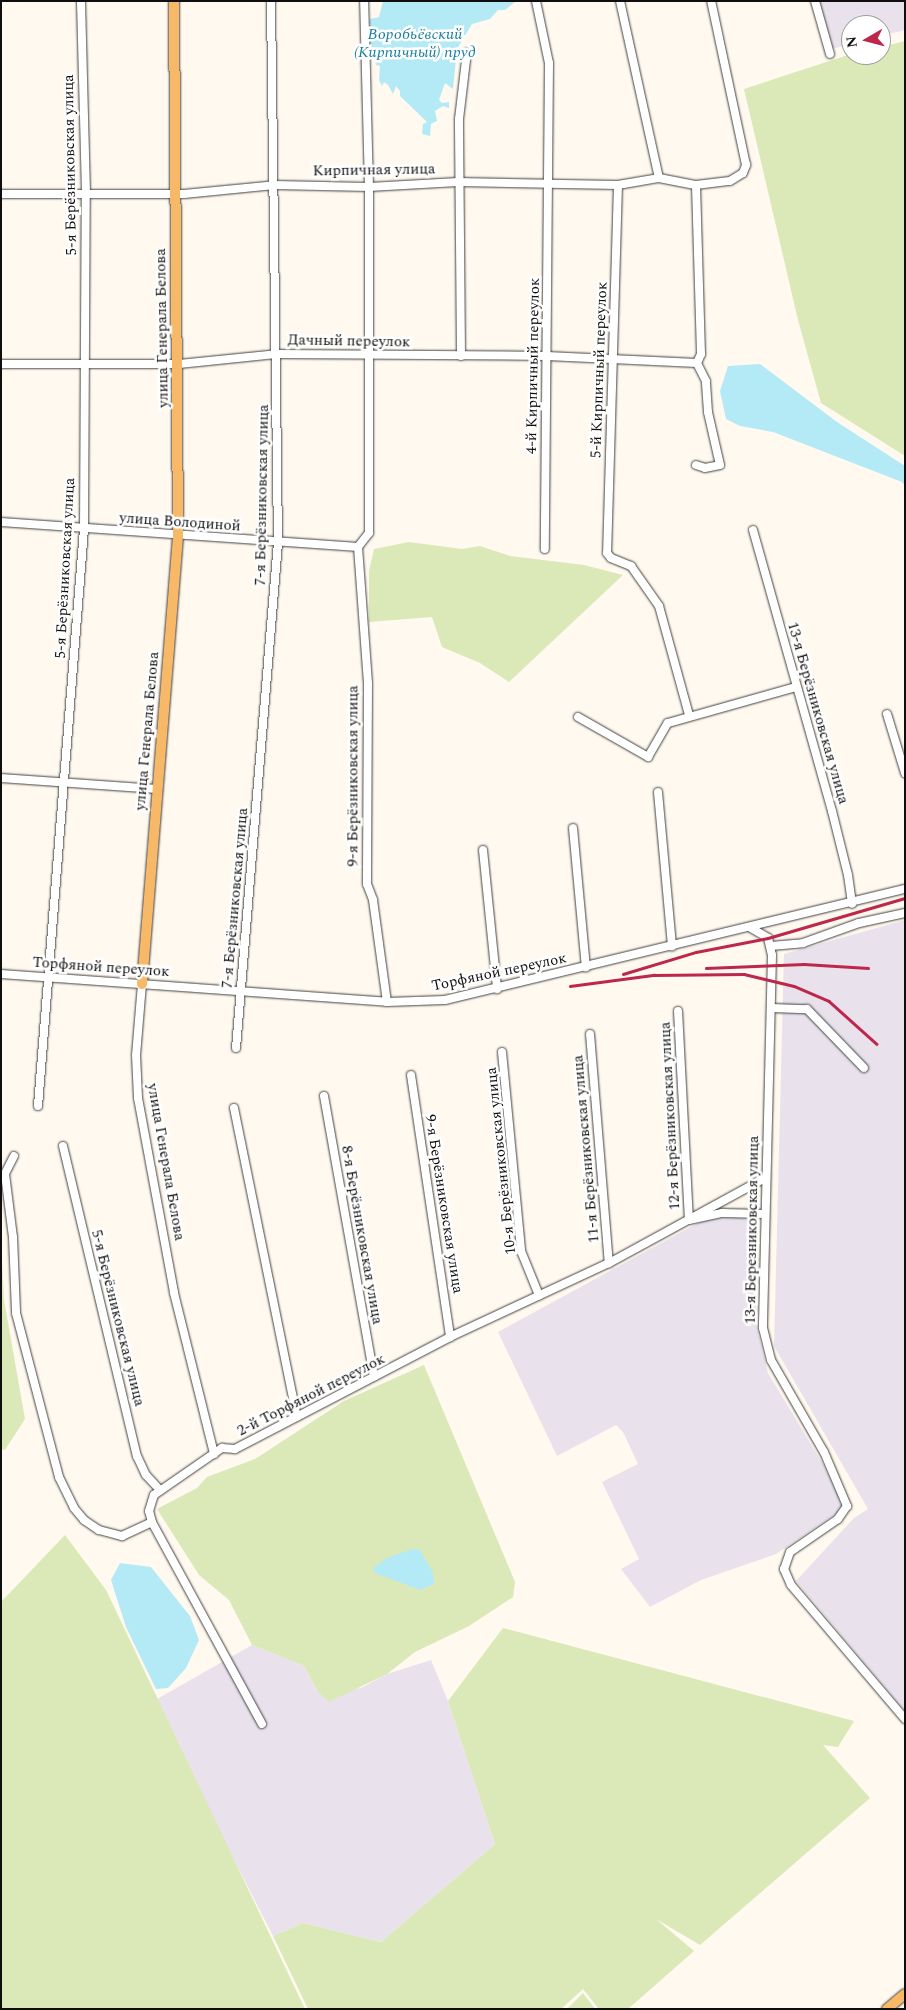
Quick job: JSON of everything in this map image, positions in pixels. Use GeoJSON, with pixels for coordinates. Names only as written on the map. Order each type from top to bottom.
{"type":"FeatureCollection","features":[{"type":"Feature","properties":{"kind":"main road","name":"улица Генерала Белова"},"geometry":{"type":"LineString","coordinates":[[142,984],[178,536],[174,1]]}},
{"type":"Feature","properties":{"kind":"main road"},"geometry":{"type":"LineString","coordinates":[[887,2009],[905,1994]]}},
{"type":"Feature","properties":{"kind":"street","name":"5-я Берёзниковская улица"},"geometry":{"type":"LineString","coordinates":[[38,1106],[50,977],[84,529],[86,194],[82,1]]}},
{"type":"Feature","properties":{"kind":"street","name":"7-я Берёзниковская улица"},"geometry":{"type":"LineString","coordinates":[[236,1048],[278,543],[278,354],[271,1]]}},
{"type":"Feature","properties":{"kind":"street"},"geometry":{"type":"LineString","coordinates":[[358,547],[369,533],[367,355],[369,187],[364,1]]}},
{"type":"Feature","properties":{"kind":"street","name":"4-й Кирпичный переулок"},"geometry":{"type":"LineString","coordinates":[[536,1],[550,63],[545,549]]}},
{"type":"Feature","properties":{"kind":"street"},"geometry":{"type":"LineString","coordinates":[[620,1],[659,178]]}},
{"type":"Feature","properties":{"kind":"street","name":"Кирпичная улица"},"geometry":{"type":"LineString","coordinates":[[1,194],[176,194],[275,185],[369,187],[458,182],[618,185],[659,178],[696,185],[730,181],[743,173],[746,165],[733,95],[711,1]]}},
{"type":"Feature","properties":{"kind":"street"},"geometry":{"type":"LineString","coordinates":[[815,1],[830,54]]}},
{"type":"Feature","properties":{"kind":"street"},"geometry":{"type":"LineString","coordinates":[[461,356],[458,182],[459,119],[467,52]]}},
{"type":"Feature","properties":{"kind":"street","name":"5-й Кирпичный переулок"},"geometry":{"type":"LineString","coordinates":[[618,185],[608,556],[631,566],[659,606],[689,716]]}},
{"type":"Feature","properties":{"kind":"street"},"geometry":{"type":"LineString","coordinates":[[696,185],[701,354],[697,363],[706,381],[708,412],[720,466],[705,468],[696,465]]}},
{"type":"Feature","properties":{"kind":"street","name":"Дачный переулок"},"geometry":{"type":"LineString","coordinates":[[1,364],[84,362],[178,364],[278,354],[612,357],[697,363]]}},
{"type":"Feature","properties":{"kind":"street","name":"улица Володиной"},"geometry":{"type":"LineString","coordinates":[[1,522],[178,536],[358,547]]}},
{"type":"Feature","properties":{"kind":"street","name":"13-я Берёзниковская улица"},"geometry":{"type":"LineString","coordinates":[[753,530],[832,811],[848,875],[852,904]]}},
{"type":"Feature","properties":{"kind":"street","name":"9-я Берёзниковская улица"},"geometry":{"type":"LineString","coordinates":[[358,547],[368,684],[367,884],[373,900],[387,1002]]}},
{"type":"Feature","properties":{"kind":"street"},"geometry":{"type":"LineString","coordinates":[[578,716],[648,757],[668,723],[796,687]]}},
{"type":"Feature","properties":{"kind":"street"},"geometry":{"type":"LineString","coordinates":[[887,714],[905,773]]}},
{"type":"Feature","properties":{"kind":"street"},"geometry":{"type":"LineString","coordinates":[[1,778],[64,785],[103,783],[157,789]]}},
{"type":"Feature","properties":{"kind":"street"},"geometry":{"type":"LineString","coordinates":[[658,792],[672,946]]}},
{"type":"Feature","properties":{"kind":"street"},"geometry":{"type":"LineString","coordinates":[[573,828],[586,967]]}},
{"type":"Feature","properties":{"kind":"street"},"geometry":{"type":"LineString","coordinates":[[483,850],[496,989]]}},
{"type":"Feature","properties":{"kind":"street","name":"Торфяной переулок"},"geometry":{"type":"LineString","coordinates":[[1,974],[387,1002],[444,1000],[852,904],[905,889]]}},
{"type":"Feature","properties":{"kind":"street"},"geometry":{"type":"LineString","coordinates":[[751,928],[762,932],[771,946],[803,943],[859,923],[905,913]]}},
{"type":"Feature","properties":{"kind":"street","name":"13-я Березниковская улица"},"geometry":{"type":"LineString","coordinates":[[771,946],[771,1008],[762,1316],[768,1350],[824,1452],[847,1506],[838,1519],[790,1552],[784,1561],[785,1572],[791,1585],[905,1719]]}},
{"type":"Feature","properties":{"kind":"street","name":"улица Генерала Белова"},"geometry":{"type":"LineString","coordinates":[[142,984],[136,1055],[138,1098],[174,1293],[214,1454]]}},
{"type":"Feature","properties":{"kind":"street"},"geometry":{"type":"LineString","coordinates":[[771,1008],[808,1009],[864,1068]]}},
{"type":"Feature","properties":{"kind":"street","name":"12-я Берёзниковская улица"},"geometry":{"type":"LineString","coordinates":[[678,1011],[688,1220]]}},
{"type":"Feature","properties":{"kind":"street","name":"11-я Берёзниковская улица"},"geometry":{"type":"LineString","coordinates":[[590,1034],[608,1263]]}},
{"type":"Feature","properties":{"kind":"street","name":"10-я Берёзниковская улица"},"geometry":{"type":"LineString","coordinates":[[502,1052],[521,1251],[539,1295]]}},
{"type":"Feature","properties":{"kind":"street","name":"9-я Берёзниковская улица"},"geometry":{"type":"LineString","coordinates":[[411,1075],[450,1337]]}},
{"type":"Feature","properties":{"kind":"street","name":"8-я Берёзниковская улица"},"geometry":{"type":"LineString","coordinates":[[324,1096],[374,1377]]}},
{"type":"Feature","properties":{"kind":"street"},"geometry":{"type":"LineString","coordinates":[[234,1108],[297,1417]]}},
{"type":"Feature","properties":{"kind":"street","name":"5-я Берёзниковская улица"},"geometry":{"type":"LineString","coordinates":[[63,1146],[137,1456],[146,1475],[160,1490]]}},
{"type":"Feature","properties":{"kind":"street"},"geometry":{"type":"LineString","coordinates":[[14,1156],[5,1174],[13,1237],[16,1313],[58,1477],[84,1520],[99,1530],[122,1536],[152,1522]]}},
{"type":"Feature","properties":{"kind":"street","name":"2-й Торфяной переулок"},"geometry":{"type":"LineString","coordinates":[[160,1490],[222,1448],[235,1449],[450,1337],[608,1263],[765,1178]]}},
{"type":"Feature","properties":{"kind":"street","name":"2-й Торфяной переулок"},"geometry":{"type":"LineString","coordinates":[[688,1220],[722,1213],[764,1214]]}},
{"type":"Feature","properties":{"kind":"street"},"geometry":{"type":"LineString","coordinates":[[160,1490],[150,1504],[152,1522],[262,1724]]}},
{"type":"Feature","properties":{"kind":"shaded area"},"geometry":{"type":"Polygon","coordinates":[[[818,1],[905,1],[905,30],[891,34],[891,15],[841,15],[841,46],[831,49],[818,1]]]}},
{"type":"Feature","properties":{"kind":"shaded area"},"geometry":{"type":"Polygon","coordinates":[[[905,920],[905,1711],[796,1581],[854,1518],[868,1509],[774,1346],[784,954],[905,920]]]}},
{"type":"Feature","properties":{"kind":"shaded area"},"geometry":{"type":"Polygon","coordinates":[[[727,1215],[744,1215],[755,1226],[756,1324],[768,1373],[824,1466],[843,1504],[843,1509],[776,1554],[701,1580],[650,1607],[621,1569],[639,1559],[602,1482],[638,1464],[623,1432],[616,1425],[557,1456],[498,1332],[704,1220],[727,1215]]]}},
{"type":"Feature","properties":{"kind":"shaded area"},"geometry":{"type":"Polygon","coordinates":[[[252,1645],[304,1666],[318,1692],[361,1688],[387,1674],[431,1660],[448,1701],[495,1844],[381,1942],[303,1923],[273,1936],[209,1811],[157,1699],[252,1645]]]}},
{"type":"Feature","properties":{"kind":"green space"},"geometry":{"type":"Polygon","coordinates":[[[905,41],[905,456],[821,403],[798,320],[744,89],[841,57],[841,65],[891,65],[891,44],[905,41]]]}},
{"type":"Feature","properties":{"kind":"green space"},"geometry":{"type":"Polygon","coordinates":[[[409,542],[462,549],[480,546],[510,556],[584,565],[623,575],[509,682],[480,663],[442,647],[432,617],[369,622],[369,571],[374,549],[409,542]]]}},
{"type":"Feature","properties":{"kind":"green space"},"geometry":{"type":"Polygon","coordinates":[[[1,1241],[4,1300],[25,1419],[5,1450],[1,1449],[1,1241]]]}},
{"type":"Feature","properties":{"kind":"green space"},"geometry":{"type":"Polygon","coordinates":[[[424,1365],[515,1582],[513,1597],[469,1626],[415,1652],[387,1674],[329,1702],[318,1692],[304,1666],[252,1645],[229,1600],[199,1575],[157,1509],[197,1488],[207,1477],[255,1459],[344,1401],[424,1365]]]}},
{"type":"Feature","properties":{"kind":"green space"},"geometry":{"type":"Polygon","coordinates":[[[65,1535],[106,1590],[305,2009],[1,2009],[1,1602],[65,1535]]]}},
{"type":"Feature","properties":{"kind":"green space"},"geometry":{"type":"Polygon","coordinates":[[[503,1628],[854,1721],[838,1747],[823,1745],[870,1798],[700,1945],[656,1919],[694,1951],[628,2009],[599,2009],[583,1989],[561,2009],[308,2009],[273,1936],[303,1923],[381,1942],[495,1844],[448,1701],[503,1628]]]}},
{"type":"Feature","properties":{"kind":"green space"},"geometry":{"type":"Polygon","coordinates":[[[583,1993],[595,2009],[567,2009],[583,1993]]]}},
{"type":"Feature","properties":{"kind":"water","name":"Воробьёвский (Кирпичный) пруд"},"geometry":{"type":"Polygon","coordinates":[[[383,1],[516,1],[505,10],[498,10],[490,19],[472,24],[457,49],[453,89],[445,83],[439,100],[442,103],[449,102],[449,108],[443,106],[435,111],[437,121],[431,124],[430,136],[422,134],[423,124],[427,122],[400,96],[400,91],[396,86],[393,94],[388,85],[384,82],[382,86],[379,80],[380,66],[376,65],[369,39],[369,27],[370,19],[379,17],[383,1]]]}},
{"type":"Feature","properties":{"kind":"water"},"geometry":{"type":"Polygon","coordinates":[[[760,364],[837,422],[905,466],[905,486],[902,482],[773,432],[740,426],[726,419],[720,391],[728,366],[760,364]]]}},
{"type":"Feature","properties":{"kind":"water"},"geometry":{"type":"Polygon","coordinates":[[[412,1549],[420,1550],[433,1573],[434,1584],[420,1590],[375,1573],[373,1568],[387,1558],[412,1549]]]}},
{"type":"Feature","properties":{"kind":"water"},"geometry":{"type":"Polygon","coordinates":[[[120,1563],[151,1567],[190,1616],[199,1640],[186,1668],[168,1688],[156,1689],[126,1627],[111,1580],[120,1563]]]}},
{"type":"Feature","properties":{"kind":"railway"},"geometry":{"type":"LineString","coordinates":[[623,974],[696,952],[768,938],[905,898]]}},
{"type":"Feature","properties":{"kind":"railway"},"geometry":{"type":"LineString","coordinates":[[706,968],[804,964],[868,968]]}},
{"type":"Feature","properties":{"kind":"railway"},"geometry":{"type":"LineString","coordinates":[[570,986],[654,975],[744,974],[794,986],[829,1001],[877,1044]]}}]}
